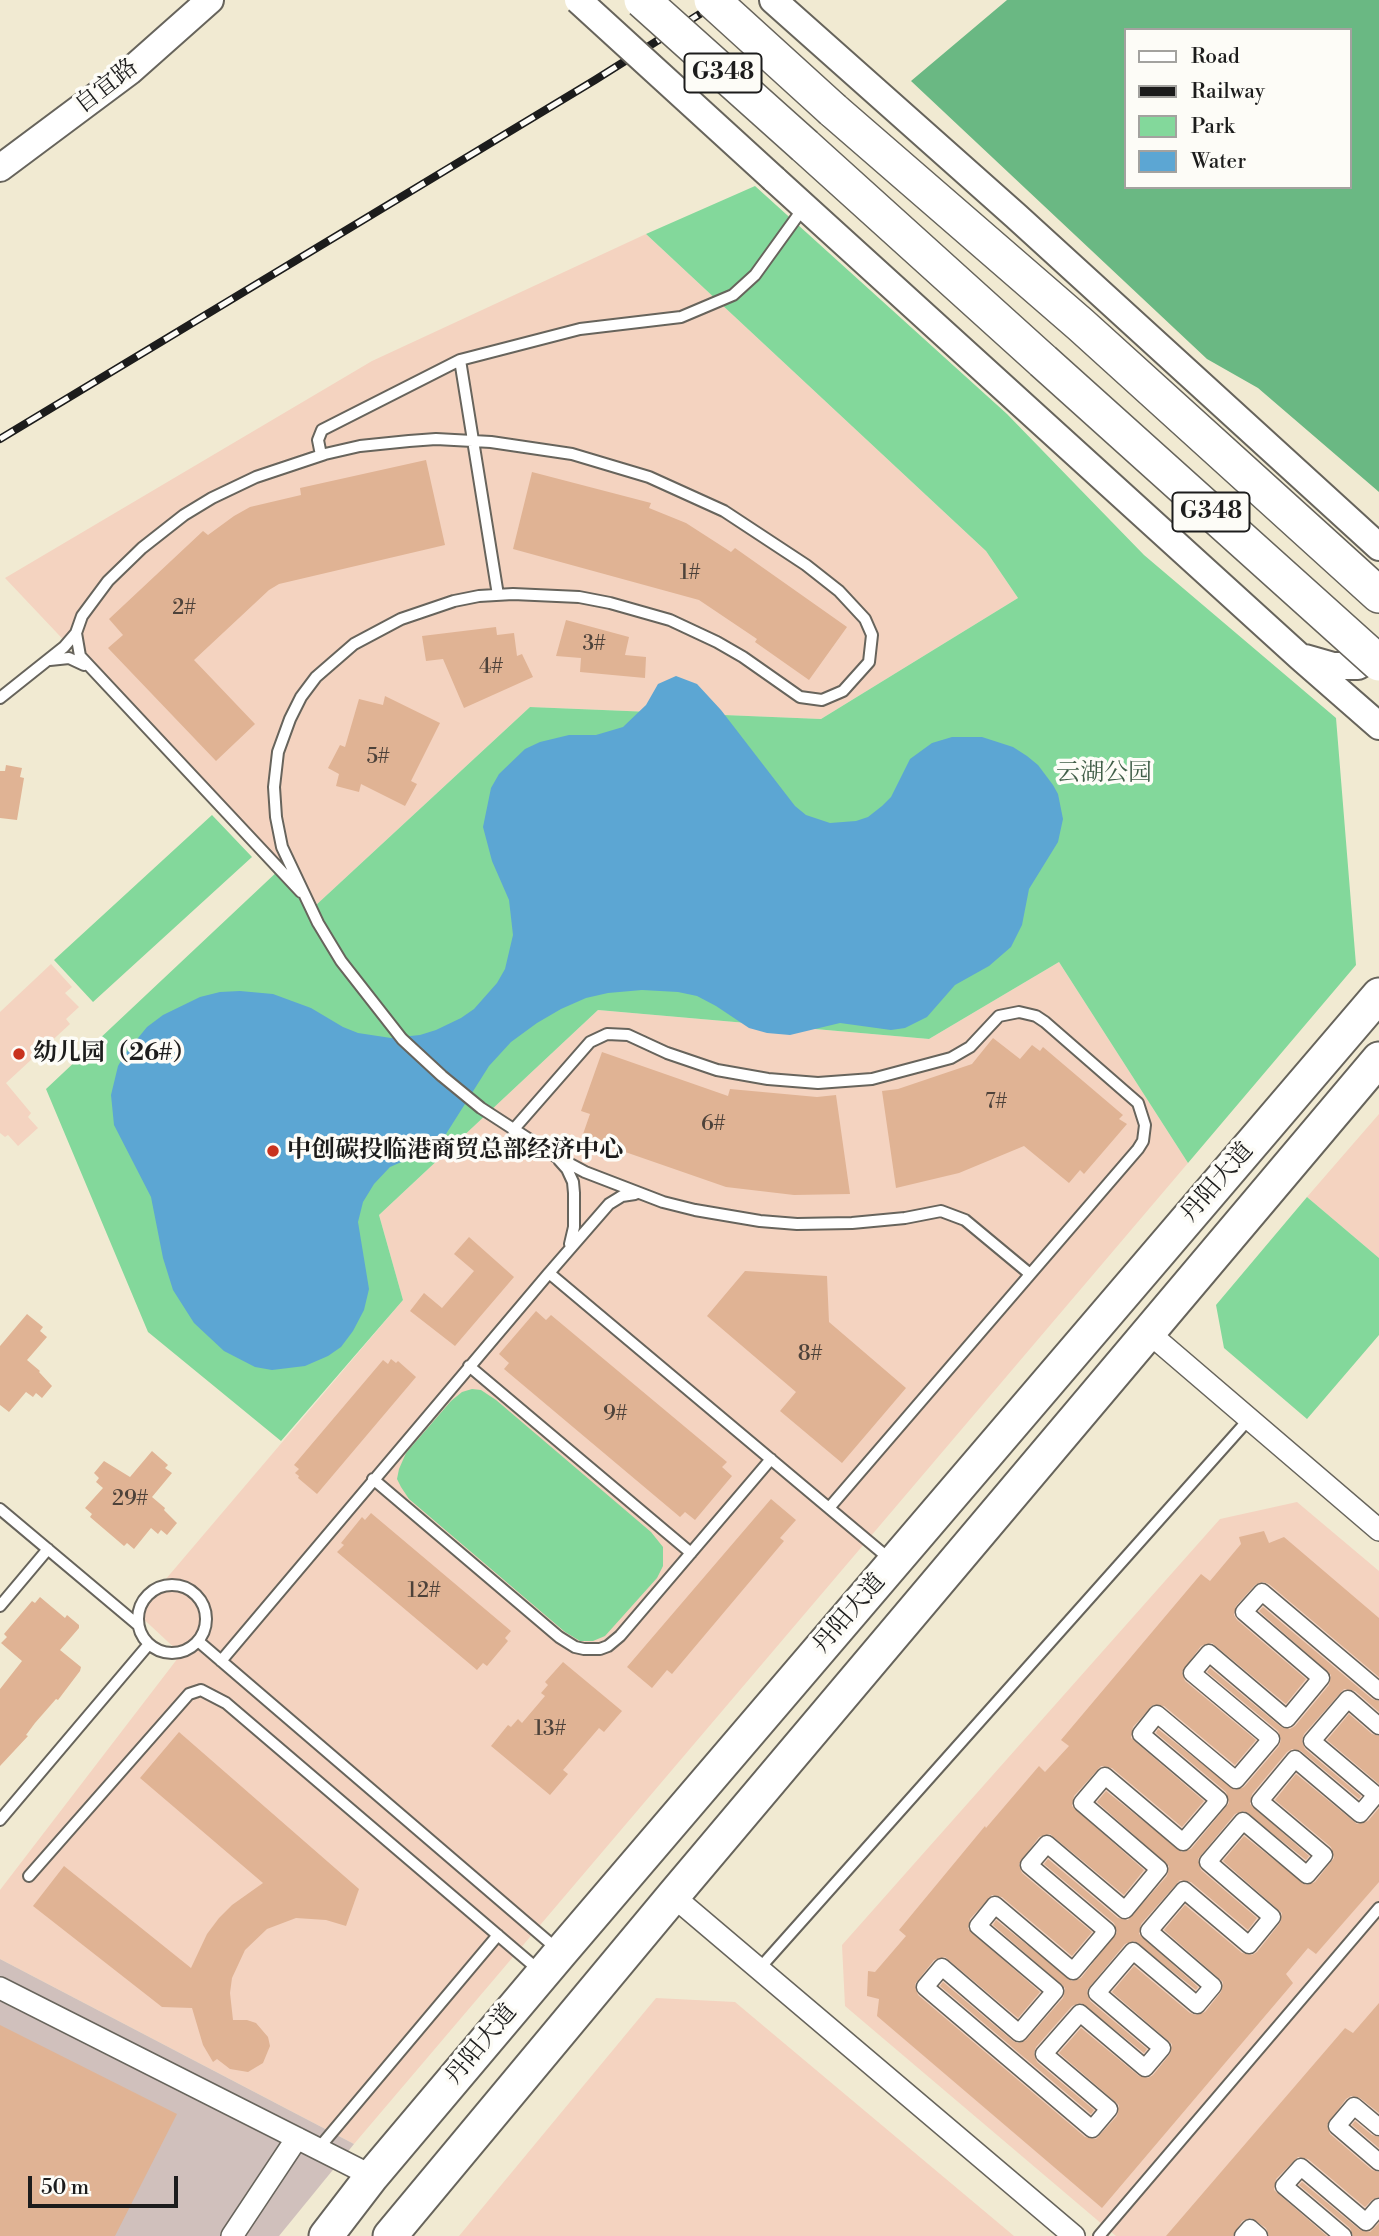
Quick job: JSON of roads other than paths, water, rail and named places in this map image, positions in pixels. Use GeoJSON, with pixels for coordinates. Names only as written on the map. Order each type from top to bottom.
{"type":"FeatureCollection","features":[{"type":"Feature","properties":{"kind":"highway","name":"G348"},"geometry":{"type":"LineString","coordinates":[[642,0],[1379,663]]}},
{"type":"Feature","properties":{"kind":"highway","name":"G348"},"geometry":{"type":"LineString","coordinates":[[712,0],[833,110],[1081,326],[1379,595]]}},
{"type":"Feature","properties":{"kind":"main road","name":"丹阳大道"},"geometry":{"type":"LineString","coordinates":[[326,2236],[372,2176],[552,1962],[1379,995]]}},
{"type":"Feature","properties":{"kind":"main road","name":"丹阳大道"},"geometry":{"type":"LineString","coordinates":[[390,2236],[1379,1059]]}},
{"type":"Feature","properties":{"kind":"main road"},"geometry":{"type":"LineString","coordinates":[[1062,1365],[1096,1395]]}},
{"type":"Feature","properties":{"kind":"main road"},"geometry":{"type":"LineString","coordinates":[[808,1662],[844,1693]]}},
{"type":"Feature","properties":{"kind":"street","name":"自宜路"},"geometry":{"type":"LineString","coordinates":[[0,168],[130,71],[211,0]]}},
{"type":"Feature","properties":{"kind":"street"},"geometry":{"type":"LineString","coordinates":[[578,0],[804,208],[1379,726]]}},
{"type":"Feature","properties":{"kind":"street"},"geometry":{"type":"LineString","coordinates":[[773,0],[1016,216],[1379,547]]}},
{"type":"Feature","properties":{"kind":"street"},"geometry":{"type":"LineString","coordinates":[[1300,657],[1333,666],[1358,666],[1379,654]]}},
{"type":"Feature","properties":{"kind":"street"},"geometry":{"type":"LineString","coordinates":[[1149,1333],[1379,1530]]}},
{"type":"Feature","properties":{"kind":"street"},"geometry":{"type":"LineString","coordinates":[[1379,1691],[1262,1592],[1244,1612],[1321,1678],[1287,1719],[1209,1653],[1192,1673],[1271,1739],[1236,1780],[1157,1714],[1141,1734],[1219,1800],[1183,1842],[1105,1776],[1082,1803],[1159,1869],[1125,1910],[1046,1844],[1029,1865],[1107,1931],[1073,1971],[995,1905],[978,1926],[1055,1991],[1019,2033],[942,1967],[925,1987],[1092,2129],[1109,2109],[1044,2054],[1080,2012],[1145,2068],[1162,2048],[1097,1993],[1133,1951],[1197,2005],[1213,1986],[1149,1931],[1184,1890],[1249,1945],[1272,1917],[1208,1862],[1243,1821],[1307,1875],[1324,1855],[1260,1801],[1295,1759],[1360,1814],[1376,1795],[1312,1741],[1348,1699],[1379,1726]]}},
{"type":"Feature","properties":{"kind":"street"},"geometry":{"type":"LineString","coordinates":[[673,1896],[1074,2236]]}},
{"type":"Feature","properties":{"kind":"street"},"geometry":{"type":"LineString","coordinates":[[0,1989],[372,2176]]}},
{"type":"Feature","properties":{"kind":"street"},"geometry":{"type":"LineString","coordinates":[[1379,2127],[1354,2106],[1337,2126],[1379,2162]]}},
{"type":"Feature","properties":{"kind":"street"},"geometry":{"type":"LineString","coordinates":[[232,2236],[297,2138]]}},
{"type":"Feature","properties":{"kind":"street"},"geometry":{"type":"LineString","coordinates":[[1343,2236],[1284,2186],[1301,2167],[1366,2222],[1379,2207]]}},
{"type":"Feature","properties":{"kind":"street"},"geometry":{"type":"LineString","coordinates":[[1244,2236],[1250,2228],[1259,2236]]}},
{"type":"Feature","properties":{"kind":"lane"},"geometry":{"type":"LineString","coordinates":[[321,455],[318,440],[322,430],[460,360],[580,329],[681,317],[733,295],[755,275],[804,208]]}},
{"type":"Feature","properties":{"kind":"lane"},"geometry":{"type":"LineString","coordinates":[[460,360],[498,595]]}},
{"type":"Feature","properties":{"kind":"lane"},"geometry":{"type":"LineString","coordinates":[[0,698],[64,647],[76,633],[82,617],[108,581],[142,548],[184,515],[256,477],[321,455],[386,443],[436,439],[519,445],[601,462],[673,487],[724,511],[774,542],[839,591],[865,619],[872,635],[872,653],[864,670],[843,691],[830,699],[815,700],[790,692],[743,657],[717,642],[646,612],[579,597],[498,595],[454,601],[410,616],[354,644],[333,660],[301,697],[289,719],[278,752],[274,787],[275,817],[282,847],[302,892],[341,961],[402,1039],[481,1108],[555,1156],[636,1194],[695,1210],[760,1221],[797,1224],[882,1220],[941,1210],[965,1220],[1030,1275]]}},
{"type":"Feature","properties":{"kind":"lane"},"geometry":{"type":"LineString","coordinates":[[76,633],[80,656],[90,668],[302,892]]}},
{"type":"Feature","properties":{"kind":"lane"},"geometry":{"type":"LineString","coordinates":[[44,662],[62,657],[90,668]]}},
{"type":"Feature","properties":{"kind":"lane"},"geometry":{"type":"LineString","coordinates":[[513,1130],[590,1042],[607,1034],[628,1035],[667,1054],[717,1070],[768,1079],[818,1083],[872,1079],[951,1058],[970,1047],[999,1016],[1027,1013],[1045,1022],[1132,1096],[1142,1109],[1145,1125],[1143,1141],[1138,1149],[829,1508]]}},
{"type":"Feature","properties":{"kind":"lane"},"geometry":{"type":"LineString","coordinates":[[555,1156],[567,1169],[574,1193],[575,1227],[568,1250]]}},
{"type":"Feature","properties":{"kind":"lane"},"geometry":{"type":"LineString","coordinates":[[221,1661],[568,1250],[609,1204],[622,1196],[636,1194]]}},
{"type":"Feature","properties":{"kind":"lane"},"geometry":{"type":"LineString","coordinates":[[549,1272],[894,1563]]}},
{"type":"Feature","properties":{"kind":"lane"},"geometry":{"type":"LineString","coordinates":[[470,1366],[691,1553]]}},
{"type":"Feature","properties":{"kind":"lane"},"geometry":{"type":"LineString","coordinates":[[759,1969],[1249,1419]]}},
{"type":"Feature","properties":{"kind":"lane"},"geometry":{"type":"LineString","coordinates":[[373,1479],[559,1637],[575,1647],[600,1649],[615,1641],[771,1460]]}},
{"type":"Feature","properties":{"kind":"lane"},"geometry":{"type":"LineString","coordinates":[[0,1509],[138,1625]]}},
{"type":"Feature","properties":{"kind":"lane"},"geometry":{"type":"LineString","coordinates":[[0,1606],[48,1549]]}},
{"type":"Feature","properties":{"kind":"lane"},"geometry":{"type":"LineString","coordinates":[[163,1586],[184,1587],[194,1593],[205,1611],[204,1632],[198,1641],[190,1648],[169,1653],[158,1651],[149,1644],[138,1625],[140,1606],[153,1590],[163,1586]]}},
{"type":"Feature","properties":{"kind":"lane"},"geometry":{"type":"LineString","coordinates":[[198,1641],[552,1962]]}},
{"type":"Feature","properties":{"kind":"lane"},"geometry":{"type":"LineString","coordinates":[[0,1820],[149,1644]]}},
{"type":"Feature","properties":{"kind":"lane"},"geometry":{"type":"LineString","coordinates":[[29,1876],[189,1694],[201,1690],[226,1703],[498,1935],[552,1962]]}},
{"type":"Feature","properties":{"kind":"lane"},"geometry":{"type":"LineString","coordinates":[[1098,2236],[1379,1908]]}},
{"type":"Feature","properties":{"kind":"lane"},"geometry":{"type":"LineString","coordinates":[[318,2148],[498,1935]]}},
{"type":"Feature","properties":{"kind":"water"},"geometry":{"type":"Polygon","coordinates":[[[676,676],[697,684],[721,710],[795,806],[806,815],[830,823],[868,817],[891,797],[910,759],[932,743],[952,737],[982,737],[1013,747],[1027,756],[1038,765],[1053,785],[1058,794],[1063,819],[1058,842],[1029,889],[1022,925],[1011,947],[989,966],[955,985],[927,1017],[905,1028],[891,1030],[840,1023],[790,1035],[767,1033],[749,1028],[697,996],[678,992],[642,990],[608,993],[586,998],[561,1009],[511,1042],[489,1066],[446,1134],[422,1153],[390,1167],[374,1184],[363,1202],[358,1222],[369,1289],[364,1310],[341,1347],[305,1366],[272,1370],[255,1367],[224,1351],[194,1323],[173,1290],[163,1258],[151,1197],[114,1125],[111,1095],[118,1066],[125,1054],[147,1027],[163,1015],[200,997],[220,992],[273,994],[311,1008],[358,1033],[391,1038],[420,1035],[461,1018],[474,1009],[497,983],[505,969],[513,935],[509,900],[492,861],[483,827],[491,788],[499,774],[525,749],[540,742],[569,735],[596,735],[623,727],[646,705],[658,684],[676,676]]]}},
{"type":"Feature","properties":{"kind":"railway"},"geometry":{"type":"LineString","coordinates":[[0,439],[595,80],[722,0]]}},
{"type":"Feature","properties":{"kind":"place","name":"幼儿园（26#）"},"geometry":{"type":"Point","coordinates":[19,1054]}},
{"type":"Feature","properties":{"kind":"place","name":"中创碳投临港商贸总部经济中心"},"geometry":{"type":"Point","coordinates":[273,1151]}},
{"type":"Feature","properties":{"kind":"park label","name":"云湖公园"},"geometry":{"type":"Point","coordinates":[1104,774]}}]}
